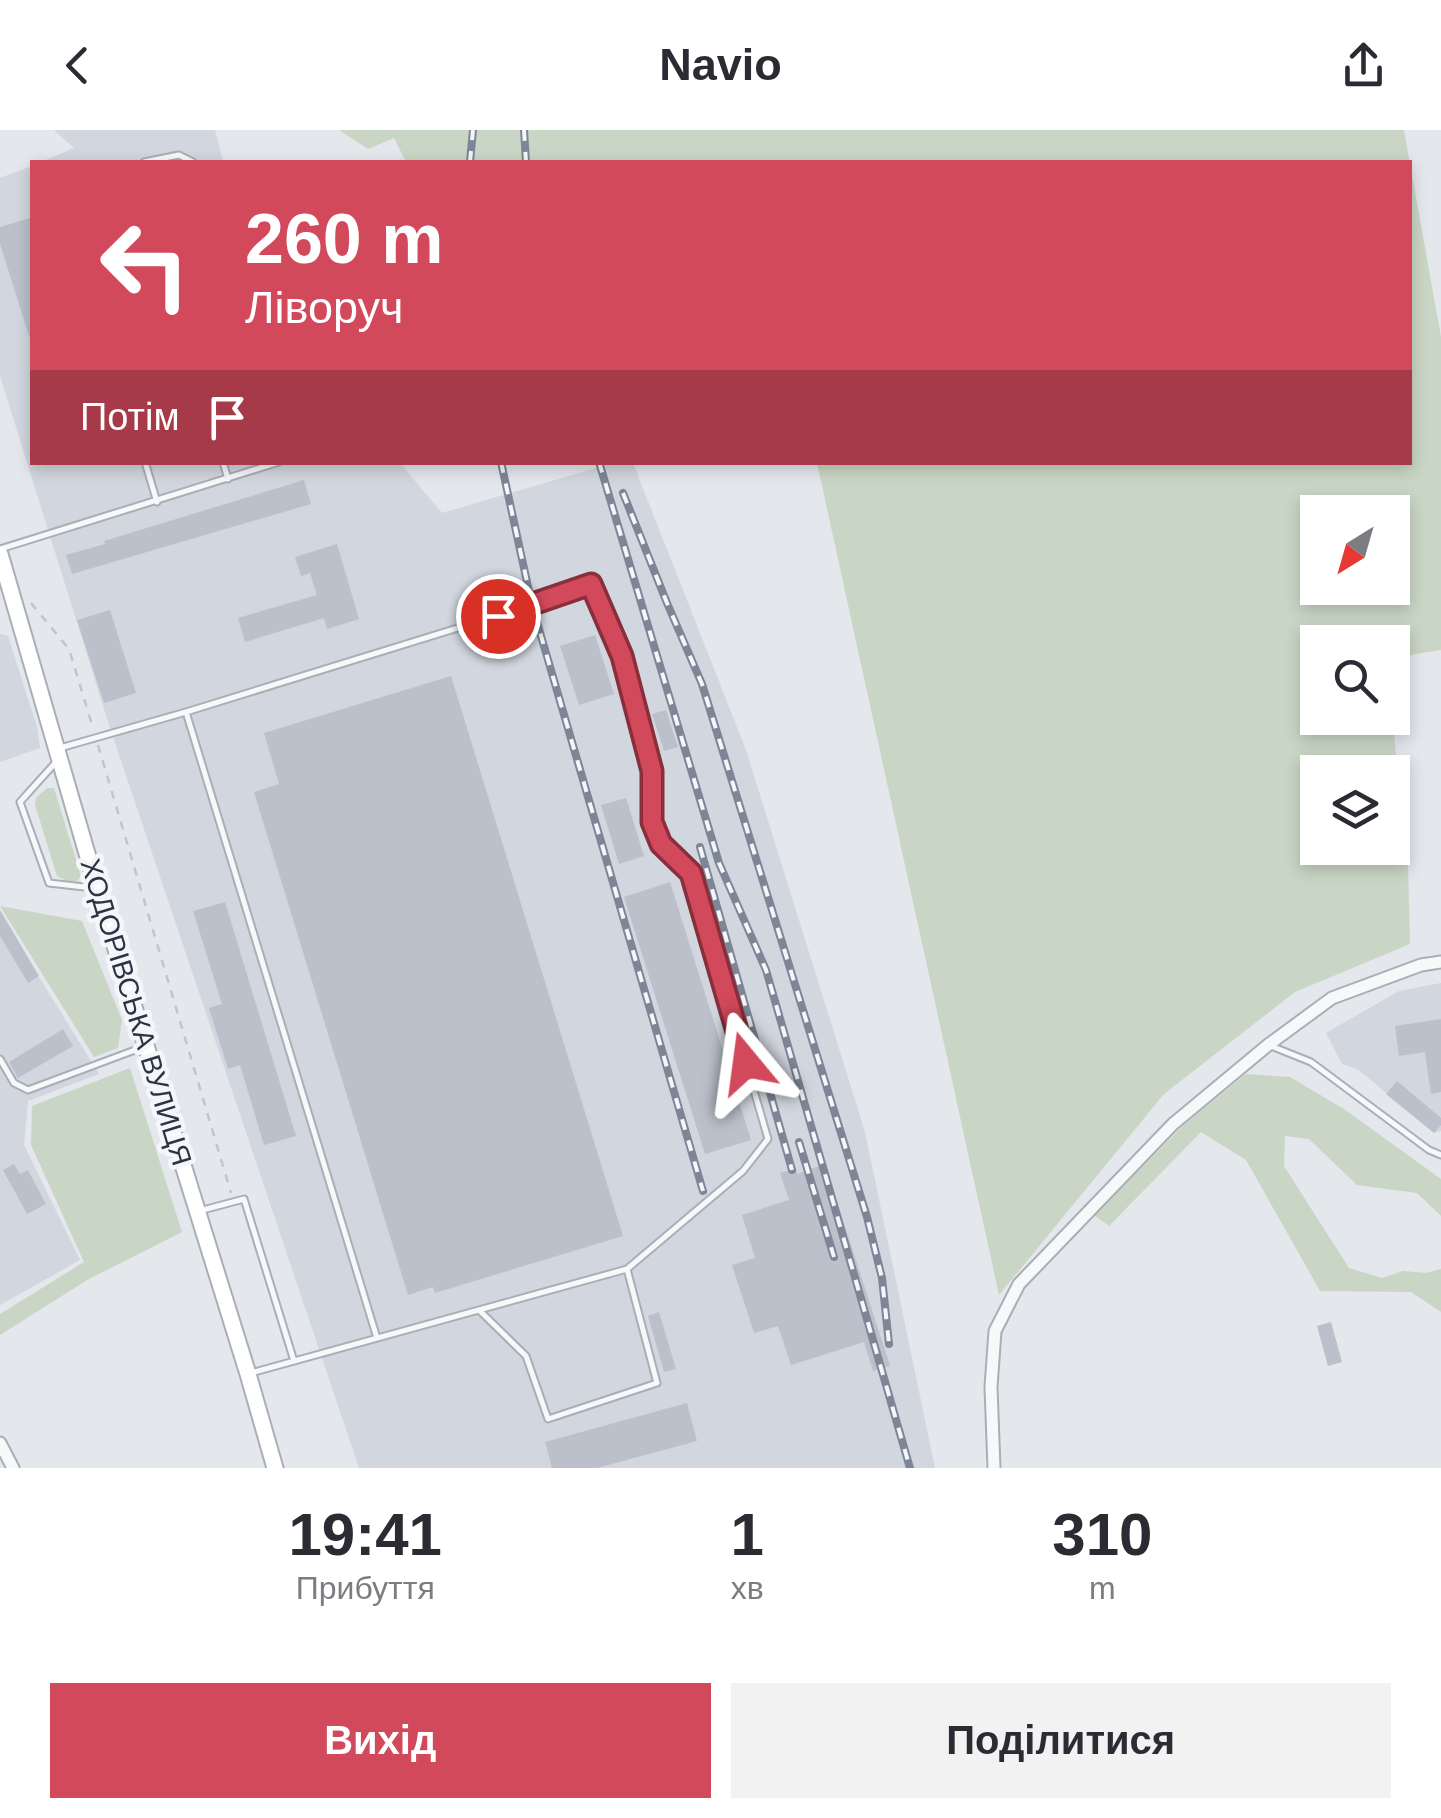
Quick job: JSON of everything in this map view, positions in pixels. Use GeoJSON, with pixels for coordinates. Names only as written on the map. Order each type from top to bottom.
{"type":"FeatureCollection","features":[{"type":"Feature","properties":{"kind":"main road","name":"ХОДОРІВСЬКА ВУЛИЦЯ"},"geometry":{"type":"LineString","coordinates":[[0,551],[6,601],[57,755],[275,1468]]}},
{"type":"Feature","properties":{"kind":"street"},"geometry":{"type":"LineString","coordinates":[[994,1468],[991,1387],[996,1331],[1020,1284],[1173,1124],[1268,1045],[1332,998],[1422,965],[1441,962]]}},
{"type":"Feature","properties":{"kind":"street"},"geometry":{"type":"LineString","coordinates":[[2,1450],[13,1468]]}},
{"type":"Feature","properties":{"kind":"lane"},"geometry":{"type":"LineString","coordinates":[[154,160],[180,155],[189,160]]}},
{"type":"Feature","properties":{"kind":"lane"},"geometry":{"type":"LineString","coordinates":[[146,465],[156,502]]}},
{"type":"Feature","properties":{"kind":"lane"},"geometry":{"type":"LineString","coordinates":[[224,465],[228,479]]}},
{"type":"Feature","properties":{"kind":"lane"},"geometry":{"type":"LineString","coordinates":[[0,551],[270,465]]}},
{"type":"Feature","properties":{"kind":"lane"},"geometry":{"type":"LineString","coordinates":[[97,888],[49,883],[20,802],[57,755],[96,738],[591,584],[622,656],[652,771],[652,822],[661,844],[691,873],[768,1139],[743,1171],[627,1269],[248,1374]]}},
{"type":"Feature","properties":{"kind":"lane"},"geometry":{"type":"LineString","coordinates":[[186,712],[377,1338]]}},
{"type":"Feature","properties":{"kind":"lane"},"geometry":{"type":"LineString","coordinates":[[1268,1045],[1311,1062],[1441,1155]]}},
{"type":"Feature","properties":{"kind":"lane"},"geometry":{"type":"LineString","coordinates":[[0,1059],[14,1083],[28,1090],[146,1046]]}},
{"type":"Feature","properties":{"kind":"lane"},"geometry":{"type":"LineString","coordinates":[[198,1211],[244,1199],[294,1361]]}},
{"type":"Feature","properties":{"kind":"lane"},"geometry":{"type":"LineString","coordinates":[[479,1310],[526,1356],[548,1419],[657,1384],[627,1269]]}},
{"type":"Feature","properties":{"kind":"path"},"geometry":{"type":"LineString","coordinates":[[30,602],[69,649],[233,1202]]}},
{"type":"Feature","properties":{"kind":"shaded area"},"geometry":{"type":"Polygon","coordinates":[[[54,130],[215,130],[222,160],[46,160],[74,148],[54,130]]]}},
{"type":"Feature","properties":{"kind":"shaded area"},"geometry":{"type":"Polygon","coordinates":[[[30,167],[30,465],[402,465],[442,513],[606,465],[634,465],[746,750],[865,1132],[935,1468],[359,1468],[109,725],[0,376],[0,178],[30,167]]]}},
{"type":"Feature","properties":{"kind":"shaded area"},"geometry":{"type":"Polygon","coordinates":[[[0,634],[8,636],[40,748],[0,762],[0,634]]]}},
{"type":"Feature","properties":{"kind":"shaded area"},"geometry":{"type":"Polygon","coordinates":[[[0,914],[99,1074],[28,1101],[24,1145],[80,1260],[0,1305],[0,914]]]}},
{"type":"Feature","properties":{"kind":"shaded area"},"geometry":{"type":"Polygon","coordinates":[[[1441,983],[1441,1131],[1434,1133],[1359,1070],[1342,1064],[1326,1033],[1399,991],[1441,983]]]}},
{"type":"Feature","properties":{"kind":"green space"},"geometry":{"type":"Polygon","coordinates":[[[339,130],[1404,130],[1410,160],[405,160],[394,138],[368,149],[339,130]]]}},
{"type":"Feature","properties":{"kind":"green space"},"geometry":{"type":"Polygon","coordinates":[[[1412,175],[1441,337],[1441,650],[1410,655],[1410,625],[1300,625],[1300,735],[1394,735],[1396,755],[1300,755],[1300,865],[1408,865],[1410,944],[1295,992],[1164,1094],[999,1295],[817,465],[1412,465],[1412,175]]]}},
{"type":"Feature","properties":{"kind":"green space"},"geometry":{"type":"Polygon","coordinates":[[[47,788],[54,788],[81,876],[77,881],[57,876],[35,805],[36,798],[47,788]]]}},
{"type":"Feature","properties":{"kind":"green space"},"geometry":{"type":"Polygon","coordinates":[[[0,906],[82,921],[122,1020],[118,1048],[94,1057],[0,906]]]}},
{"type":"Feature","properties":{"kind":"green space"},"geometry":{"type":"Polygon","coordinates":[[[130,1068],[182,1232],[89,1279],[0,1335],[0,1314],[84,1262],[31,1145],[32,1106],[130,1068]]]}},
{"type":"Feature","properties":{"kind":"green space"},"geometry":{"type":"Polygon","coordinates":[[[1246,1074],[1290,1077],[1344,1109],[1441,1179],[1441,1216],[1417,1193],[1357,1185],[1309,1139],[1285,1136],[1284,1166],[1349,1268],[1382,1278],[1403,1271],[1426,1273],[1441,1269],[1441,1312],[1411,1292],[1320,1291],[1246,1160],[1201,1132],[1109,1226],[1094,1215],[1185,1124],[1246,1074]]]}},
{"type":"Feature","properties":{"kind":"building"},"geometry":{"type":"Polygon","coordinates":[[[30,218],[30,339],[0,244],[0,227],[30,218]]]}},
{"type":"Feature","properties":{"kind":"building"},"geometry":{"type":"Polygon","coordinates":[[[304,480],[311,504],[72,574],[66,555],[304,480]]]}},
{"type":"Feature","properties":{"kind":"building"},"geometry":{"type":"Polygon","coordinates":[[[337,544],[359,619],[327,629],[324,618],[245,642],[238,618],[317,595],[310,573],[301,576],[295,557],[337,544]]]}},
{"type":"Feature","properties":{"kind":"building"},"geometry":{"type":"Polygon","coordinates":[[[110,610],[136,693],[104,703],[77,620],[110,610]]]}},
{"type":"Feature","properties":{"kind":"building"},"geometry":{"type":"Polygon","coordinates":[[[595,635],[614,694],[579,705],[560,646],[595,635]]]}},
{"type":"Feature","properties":{"kind":"building"},"geometry":{"type":"Polygon","coordinates":[[[451,676],[623,1236],[435,1293],[433,1287],[408,1295],[254,792],[279,784],[264,733],[451,676]]]}},
{"type":"Feature","properties":{"kind":"building"},"geometry":{"type":"Polygon","coordinates":[[[666,710],[678,747],[664,751],[652,714],[666,710]]]}},
{"type":"Feature","properties":{"kind":"building"},"geometry":{"type":"Polygon","coordinates":[[[626,798],[644,856],[619,864],[601,805],[626,798]]]}},
{"type":"Feature","properties":{"kind":"building"},"geometry":{"type":"Polygon","coordinates":[[[670,882],[751,1140],[705,1154],[624,897],[670,882]]]}},
{"type":"Feature","properties":{"kind":"building"},"geometry":{"type":"Polygon","coordinates":[[[225,902],[296,1136],[264,1145],[240,1065],[228,1069],[209,1008],[222,1004],[193,911],[225,902]]]}},
{"type":"Feature","properties":{"kind":"building"},"geometry":{"type":"Polygon","coordinates":[[[0,910],[39,976],[28,983],[0,936],[0,910]]]}},
{"type":"Feature","properties":{"kind":"building"},"geometry":{"type":"Polygon","coordinates":[[[1441,1019],[1441,1092],[1431,1094],[1425,1052],[1399,1056],[1395,1026],[1441,1019]]]}},
{"type":"Feature","properties":{"kind":"building"},"geometry":{"type":"Polygon","coordinates":[[[63,1029],[73,1046],[18,1078],[9,1062],[63,1029]]]}},
{"type":"Feature","properties":{"kind":"building"},"geometry":{"type":"Polygon","coordinates":[[[1397,1081],[1441,1118],[1434,1133],[1386,1094],[1397,1081]]]}},
{"type":"Feature","properties":{"kind":"building"},"geometry":{"type":"Polygon","coordinates":[[[14,1164],[20,1174],[28,1170],[46,1204],[27,1214],[3,1170],[14,1164]]]}},
{"type":"Feature","properties":{"kind":"building"},"geometry":{"type":"Polygon","coordinates":[[[825,1164],[890,1366],[873,1371],[864,1342],[791,1365],[778,1326],[754,1333],[732,1265],[755,1258],[742,1215],[789,1200],[780,1173],[796,1168],[797,1174],[825,1164]]]}},
{"type":"Feature","properties":{"kind":"building"},"geometry":{"type":"Polygon","coordinates":[[[659,1312],[676,1369],[664,1372],[648,1316],[659,1312]]]}},
{"type":"Feature","properties":{"kind":"building"},"geometry":{"type":"Polygon","coordinates":[[[1331,1322],[1342,1362],[1328,1366],[1317,1326],[1331,1322]]]}},
{"type":"Feature","properties":{"kind":"building"},"geometry":{"type":"Polygon","coordinates":[[[687,1403],[697,1441],[597,1468],[552,1468],[545,1442],[687,1403]]]}},
{"type":"Feature","properties":{"kind":"railway"},"geometry":{"type":"LineString","coordinates":[[470,160],[473,130]]}},
{"type":"Feature","properties":{"kind":"railway"},"geometry":{"type":"LineString","coordinates":[[524,130],[526,160]]}},
{"type":"Feature","properties":{"kind":"railway"},"geometry":{"type":"LineString","coordinates":[[502,465],[532,605],[703,1191]]}},
{"type":"Feature","properties":{"kind":"railway"},"geometry":{"type":"LineString","coordinates":[[600,465],[719,863],[766,970],[910,1468]]}},
{"type":"Feature","properties":{"kind":"railway"},"geometry":{"type":"LineString","coordinates":[[623,493],[702,684],[867,1217],[882,1278],[889,1344]]}},
{"type":"Feature","properties":{"kind":"railway"},"geometry":{"type":"LineString","coordinates":[[700,847],[792,1170]]}},
{"type":"Feature","properties":{"kind":"railway"},"geometry":{"type":"LineString","coordinates":[[799,1142],[834,1257]]}},
{"type":"Feature","properties":{"kind":"route"},"geometry":{"type":"LineString","coordinates":[[498,616],[591,584],[622,656],[652,771],[652,822],[661,844],[691,873],[746,1063]]}}]}
